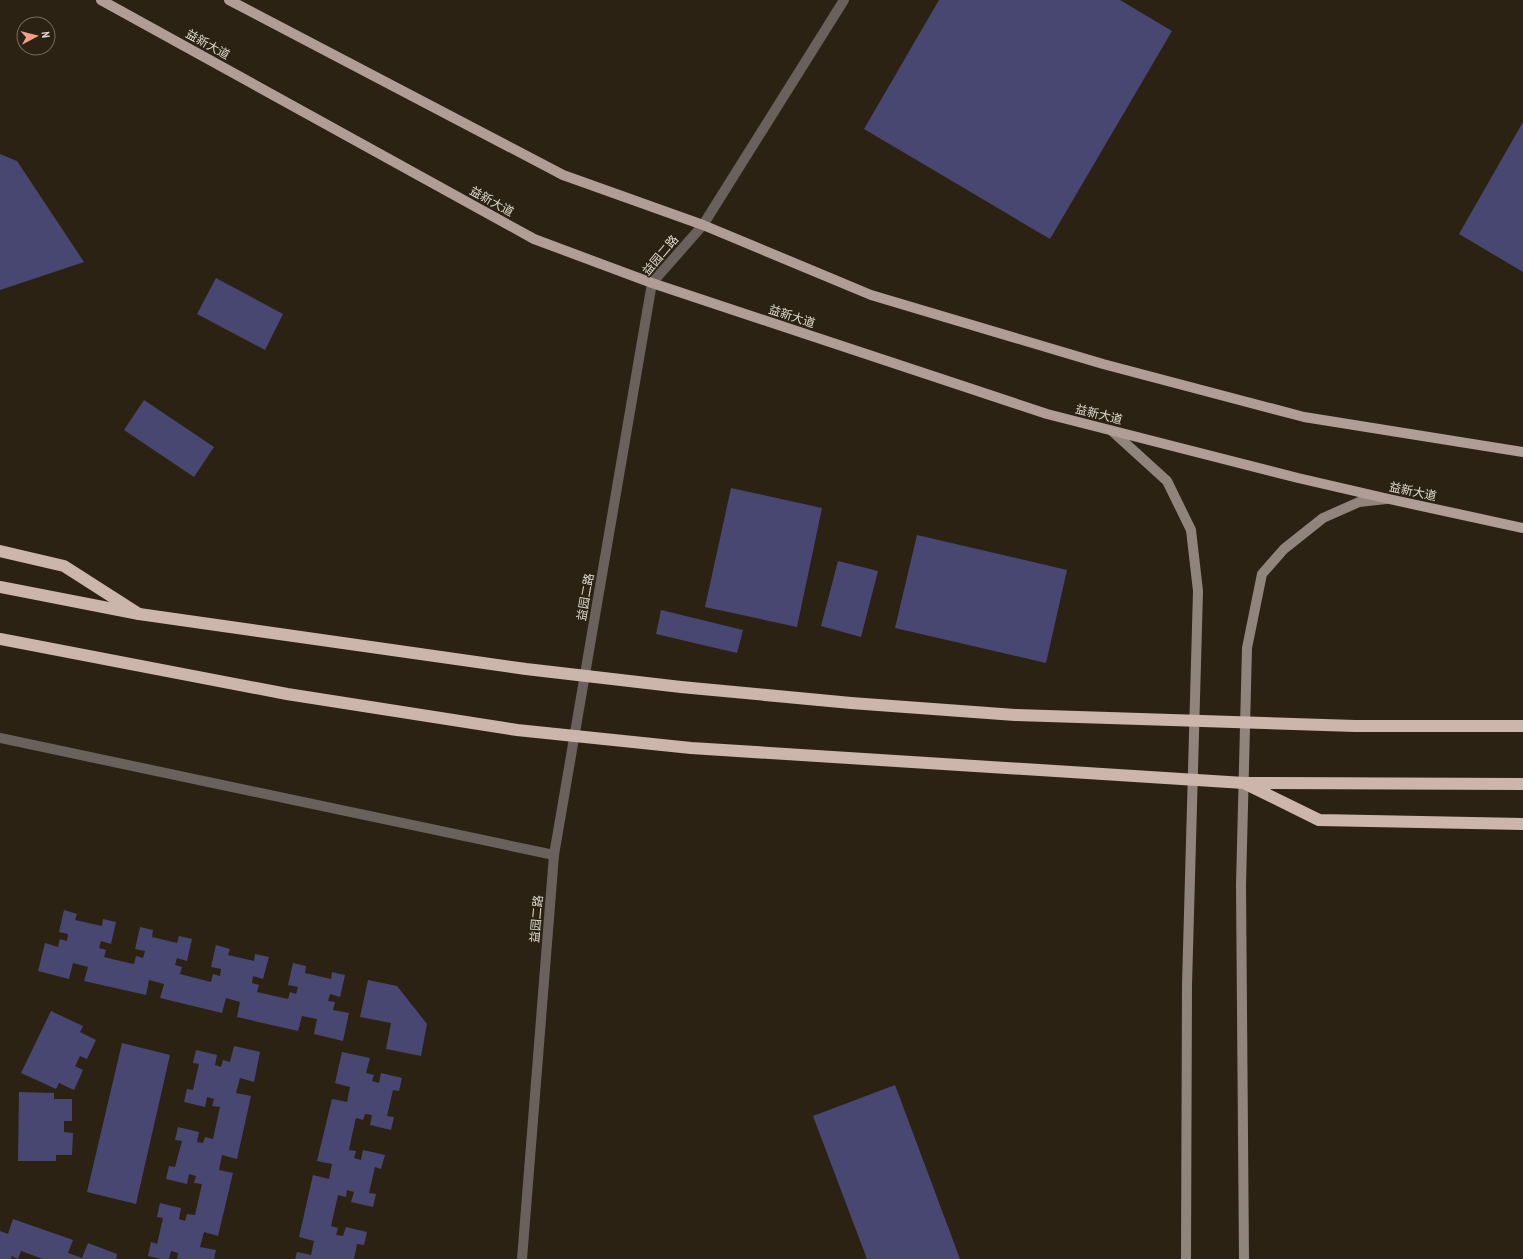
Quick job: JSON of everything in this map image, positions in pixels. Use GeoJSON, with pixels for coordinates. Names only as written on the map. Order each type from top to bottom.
{"type":"FeatureCollection","features":[{"type":"Feature","properties":{"kind":"highway"},"geometry":{"type":"LineString","coordinates":[[0,551],[64,566],[139,614]]}},
{"type":"Feature","properties":{"kind":"highway"},"geometry":{"type":"LineString","coordinates":[[0,587],[139,614],[526,669],[680,688],[851,703],[1015,715],[1355,726],[1523,726]]}},
{"type":"Feature","properties":{"kind":"highway"},"geometry":{"type":"LineString","coordinates":[[0,639],[286,694],[516,730],[691,748],[1244,783],[1523,784]]}},
{"type":"Feature","properties":{"kind":"highway"},"geometry":{"type":"LineString","coordinates":[[1244,783],[1319,820],[1523,824]]}},
{"type":"Feature","properties":{"kind":"main road","name":"益新大道"},"geometry":{"type":"LineString","coordinates":[[101,0],[534,239],[652,283],[1047,414],[1389,499],[1523,528]]}},
{"type":"Feature","properties":{"kind":"main road"},"geometry":{"type":"LineString","coordinates":[[229,0],[563,175],[703,225],[871,295],[1103,364],[1304,417],[1523,452]]}},
{"type":"Feature","properties":{"kind":"main road"},"geometry":{"type":"LineString","coordinates":[[1112,431],[1167,481],[1191,530],[1198,591],[1187,985],[1186,1259]]}},
{"type":"Feature","properties":{"kind":"main road"},"geometry":{"type":"LineString","coordinates":[[1244,1259],[1241,885],[1247,648],[1262,574],[1284,549],[1323,518],[1359,502],[1389,499]]}},
{"type":"Feature","properties":{"kind":"street","name":"益园二路"},"geometry":{"type":"LineString","coordinates":[[522,1259],[554,855],[652,283],[703,225],[844,0]]}},
{"type":"Feature","properties":{"kind":"street"},"geometry":{"type":"LineString","coordinates":[[0,738],[554,855]]}},
{"type":"Feature","properties":{"kind":"building"},"geometry":{"type":"Polygon","coordinates":[[[939,0],[1120,0],[1172,31],[1050,239],[864,129],[939,0]]]}},
{"type":"Feature","properties":{"kind":"building"},"geometry":{"type":"Polygon","coordinates":[[[1523,122],[1523,272],[1459,234],[1523,122]]]}},
{"type":"Feature","properties":{"kind":"building"},"geometry":{"type":"Polygon","coordinates":[[[0,154],[17,161],[84,262],[0,290],[0,154]]]}},
{"type":"Feature","properties":{"kind":"building"},"geometry":{"type":"Polygon","coordinates":[[[216,278],[283,314],[265,350],[197,314],[216,278]]]}},
{"type":"Feature","properties":{"kind":"building"},"geometry":{"type":"Polygon","coordinates":[[[144,400],[214,447],[194,477],[124,430],[144,400]]]}},
{"type":"Feature","properties":{"kind":"building"},"geometry":{"type":"Polygon","coordinates":[[[731,488],[822,508],[797,627],[705,607],[731,488]]]}},
{"type":"Feature","properties":{"kind":"building"},"geometry":{"type":"Polygon","coordinates":[[[917,535],[1067,570],[1046,663],[895,628],[917,535]]]}},
{"type":"Feature","properties":{"kind":"building"},"geometry":{"type":"Polygon","coordinates":[[[838,561],[878,571],[861,637],[821,626],[838,561]]]}},
{"type":"Feature","properties":{"kind":"building"},"geometry":{"type":"Polygon","coordinates":[[[661,610],[743,630],[737,653],[656,634],[661,610]]]}},
{"type":"Feature","properties":{"kind":"building"},"geometry":{"type":"Polygon","coordinates":[[[64,910],[77,914],[75,920],[102,926],[103,919],[116,922],[111,944],[101,941],[99,948],[106,950],[104,957],[120,961],[134,964],[136,956],[143,958],[145,951],[135,949],[140,927],[153,930],[152,937],[177,943],[179,936],[192,939],[187,961],[177,958],[175,965],[182,967],[180,974],[211,982],[213,974],[220,976],[221,969],[211,967],[216,945],[230,949],[228,955],[254,961],[255,954],[269,957],[263,979],[253,976],[252,983],[259,985],[257,992],[288,999],[290,992],[296,994],[298,987],[288,985],[293,963],[306,966],[305,973],[331,979],[332,972],[345,975],[340,997],[330,994],[328,1001],[335,1002],[333,1010],[349,1013],[343,1041],[314,1034],[317,1019],[302,1016],[298,1031],[237,1017],[240,1002],[226,998],[222,1013],[160,998],[164,984],[149,980],[146,995],[84,981],[88,967],[73,963],[69,979],[38,971],[45,943],[58,947],[60,939],[67,941],[68,934],[59,932],[64,910]]]}},
{"type":"Feature","properties":{"kind":"building"},"geometry":{"type":"Polygon","coordinates":[[[368,980],[397,986],[427,1024],[421,1056],[386,1049],[391,1023],[360,1017],[368,980]]]}},
{"type":"Feature","properties":{"kind":"building"},"geometry":{"type":"Polygon","coordinates":[[[51,1011],[83,1026],[80,1032],[96,1040],[87,1059],[80,1056],[75,1066],[83,1070],[74,1090],[59,1083],[56,1089],[21,1073],[51,1011]]]}},
{"type":"Feature","properties":{"kind":"building"},"geometry":{"type":"Polygon","coordinates":[[[122,1043],[170,1055],[136,1204],[87,1192],[122,1043]]]}},
{"type":"Feature","properties":{"kind":"building"},"geometry":{"type":"Polygon","coordinates":[[[234,1046],[260,1052],[254,1082],[240,1078],[236,1093],[251,1096],[237,1159],[222,1155],[219,1170],[233,1173],[218,1236],[204,1232],[200,1247],[216,1250],[214,1259],[177,1259],[178,1253],[171,1251],[169,1259],[148,1256],[151,1242],[157,1244],[163,1218],[157,1217],[160,1203],[181,1208],[179,1219],[185,1221],[187,1214],[195,1215],[202,1184],[194,1183],[196,1176],[189,1174],[187,1184],[166,1179],[169,1166],[175,1167],[182,1141],[175,1140],[178,1127],[199,1132],[197,1142],[203,1143],[205,1137],[213,1139],[220,1107],[212,1106],[214,1099],[207,1097],[205,1107],[184,1102],[187,1089],[193,1090],[199,1064],[193,1063],[196,1050],[217,1055],[215,1065],[221,1067],[223,1060],[230,1062],[234,1046]]]}},
{"type":"Feature","properties":{"kind":"building"},"geometry":{"type":"Polygon","coordinates":[[[342,1052],[370,1058],[366,1073],[374,1075],[372,1081],[379,1083],[381,1073],[402,1078],[399,1091],[393,1090],[387,1116],[394,1117],[391,1130],[370,1125],[372,1115],[365,1114],[363,1120],[356,1118],[352,1135],[349,1150],[356,1151],[354,1158],[361,1160],[363,1150],[385,1155],[381,1169],[375,1167],[369,1193],[376,1194],[373,1207],[351,1202],[354,1192],[347,1190],[346,1197],[338,1195],[331,1226],[338,1228],[336,1235],[343,1236],[346,1227],[367,1232],[364,1245],[357,1244],[354,1259],[295,1259],[297,1252],[311,1255],[314,1241],[299,1237],[313,1175],[329,1179],[332,1164],[317,1161],[332,1099],[347,1102],[350,1087],[335,1083],[342,1052]]]}},
{"type":"Feature","properties":{"kind":"building"},"geometry":{"type":"Polygon","coordinates":[[[895,1085],[960,1259],[867,1259],[813,1116],[895,1085]]]}},
{"type":"Feature","properties":{"kind":"building"},"geometry":{"type":"Polygon","coordinates":[[[19,1092],[54,1093],[54,1099],[72,1099],[72,1121],[64,1121],[64,1132],[73,1133],[72,1155],[56,1155],[56,1161],[18,1161],[19,1092]]]}},
{"type":"Feature","properties":{"kind":"building"},"geometry":{"type":"Polygon","coordinates":[[[13,1219],[73,1240],[68,1253],[82,1258],[88,1243],[117,1254],[116,1259],[43,1259],[21,1251],[18,1259],[12,1256],[11,1259],[0,1259],[0,1231],[8,1234],[13,1219]]]}}]}
